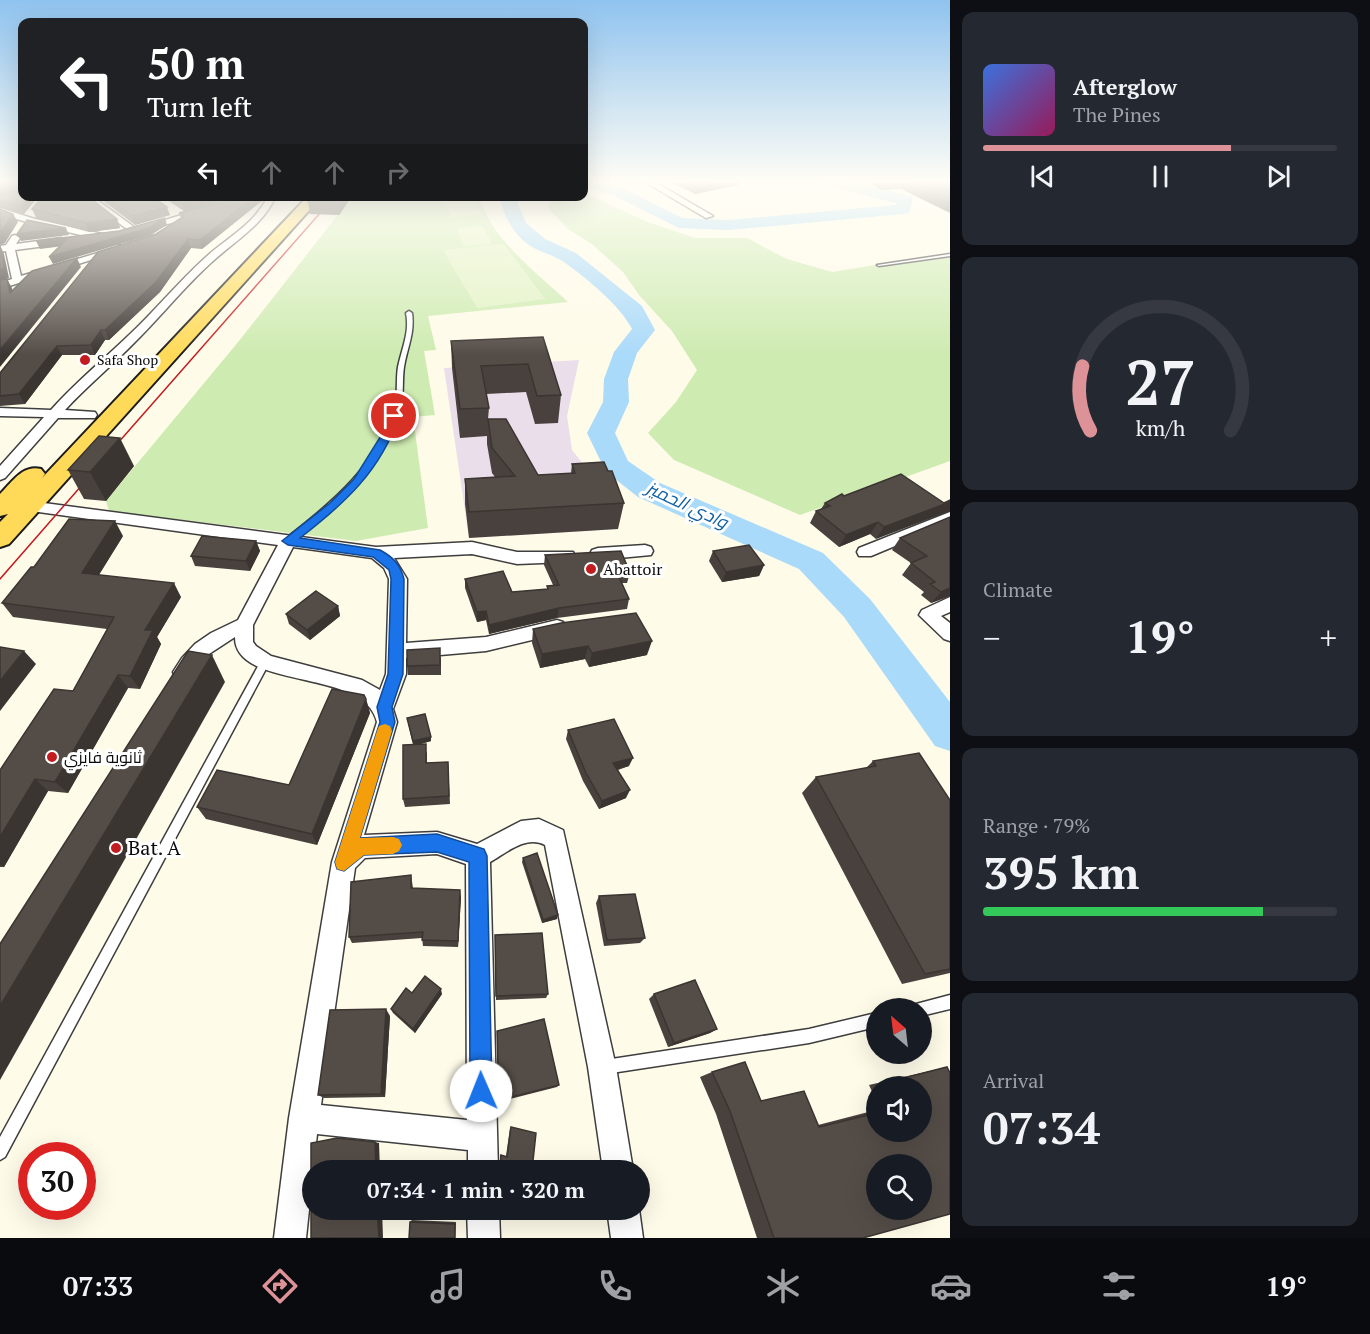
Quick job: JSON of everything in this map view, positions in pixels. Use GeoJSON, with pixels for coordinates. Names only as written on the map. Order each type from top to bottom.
{"type":"FeatureCollection","features":[{"type":"Feature","properties":{"kind":"main road"},"geometry":{"type":"LineString","coordinates":[[69,437],[259,240]]}},
{"type":"Feature","properties":{"kind":"main road"},"geometry":{"type":"LineString","coordinates":[[0,538],[275,240]]}},
{"type":"Feature","properties":{"kind":"main road"},"geometry":{"type":"LineString","coordinates":[[0,508],[46,460]]}},
{"type":"Feature","properties":{"kind":"street"},"geometry":{"type":"LineString","coordinates":[[17,280],[5,248],[74,240]]}},
{"type":"Feature","properties":{"kind":"street"},"geometry":{"type":"LineString","coordinates":[[118,240],[133,244]]}},
{"type":"Feature","properties":{"kind":"street"},"geometry":{"type":"LineString","coordinates":[[0,475],[78,388],[132,339],[210,258],[236,240]]}},
{"type":"Feature","properties":{"kind":"street"},"geometry":{"type":"LineString","coordinates":[[0,286],[144,242]]}},
{"type":"Feature","properties":{"kind":"street"},"geometry":{"type":"LineString","coordinates":[[82,277],[96,258]]}},
{"type":"Feature","properties":{"kind":"street"},"geometry":{"type":"LineString","coordinates":[[0,412],[90,415]]}},
{"type":"Feature","properties":{"kind":"street"},"geometry":{"type":"LineString","coordinates":[[29,506],[375,553],[472,548],[517,558],[645,550]]}},
{"type":"Feature","properties":{"kind":"street"},"geometry":{"type":"LineString","coordinates":[[865,552],[950,517]]}},
{"type":"Feature","properties":{"kind":"street"},"geometry":{"type":"LineString","coordinates":[[288,541],[244,625],[244,642],[249,651],[265,662],[362,688],[375,695],[384,707],[387,722],[344,862],[304,1118],[290,1238]]}},
{"type":"Feature","properties":{"kind":"street"},"geometry":{"type":"LineString","coordinates":[[375,553],[386,558],[394,568],[398,579],[396,674],[384,707]]}},
{"type":"Feature","properties":{"kind":"street"},"geometry":{"type":"LineString","coordinates":[[950,604],[928,615],[950,634]]}},
{"type":"Feature","properties":{"kind":"street"},"geometry":{"type":"LineString","coordinates":[[396,651],[486,644],[580,624]]}},
{"type":"Feature","properties":{"kind":"street"},"geometry":{"type":"LineString","coordinates":[[171,691],[197,651],[210,641],[244,625]]}},
{"type":"Feature","properties":{"kind":"street"},"geometry":{"type":"LineString","coordinates":[[344,862],[360,847],[437,843],[478,856],[521,832],[539,830],[555,838],[602,1067],[616,1160]]}},
{"type":"Feature","properties":{"kind":"street"},"geometry":{"type":"LineString","coordinates":[[478,856],[483,1160]]}},
{"type":"Feature","properties":{"kind":"street"},"geometry":{"type":"LineString","coordinates":[[304,1118],[482,1137]]}},
{"type":"Feature","properties":{"kind":"street"},"geometry":{"type":"LineString","coordinates":[[483,1220],[484,1238]]}},
{"type":"Feature","properties":{"kind":"street"},"geometry":{"type":"LineString","coordinates":[[625,1220],[627,1238]]}},
{"type":"Feature","properties":{"kind":"lane"},"geometry":{"type":"LineString","coordinates":[[879,265],[950,255]]}},
{"type":"Feature","properties":{"kind":"lane"},"geometry":{"type":"LineString","coordinates":[[288,541],[334,506],[359,482],[389,431],[399,402],[400,369],[411,331],[409,314]]}},
{"type":"Feature","properties":{"kind":"lane"},"geometry":{"type":"LineString","coordinates":[[0,1152],[265,662]]}},
{"type":"Feature","properties":{"kind":"lane"},"geometry":{"type":"LineString","coordinates":[[932,1006],[950,1002]]}},
{"type":"Feature","properties":{"kind":"lane"},"geometry":{"type":"LineString","coordinates":[[602,1067],[809,1036],[866,1022]]}},
{"type":"Feature","properties":{"kind":"shaded area"},"geometry":{"type":"Polygon","coordinates":[[[579,360],[567,416],[572,450],[601,486],[618,529],[469,538],[444,368],[579,360]]]}},
{"type":"Feature","properties":{"kind":"green space"},"geometry":{"type":"Polygon","coordinates":[[[318,240],[504,240],[529,267],[568,302],[428,316],[436,350],[424,351],[435,415],[413,417],[428,528],[356,541],[109,511],[106,501],[239,341],[318,240]]]}},
{"type":"Feature","properties":{"kind":"green space"},"geometry":{"type":"Polygon","coordinates":[[[461,240],[490,240],[492,244],[463,246],[461,240]]]}},
{"type":"Feature","properties":{"kind":"green space"},"geometry":{"type":"Polygon","coordinates":[[[585,240],[750,240],[787,259],[832,272],[950,253],[950,461],[800,515],[674,460],[648,433],[676,402],[697,370],[672,331],[639,295],[623,272],[585,240]]]}},
{"type":"Feature","properties":{"kind":"green space"},"geometry":{"type":"Polygon","coordinates":[[[504,244],[545,299],[477,308],[443,250],[504,244]]]}},
{"type":"Feature","properties":{"kind":"building"},"geometry":{"type":"Polygon","coordinates":[[[66,240],[108,240],[49,257],[66,240]]]}},
{"type":"Feature","properties":{"kind":"building"},"geometry":{"type":"Polygon","coordinates":[[[137,240],[187,240],[156,282],[105,330],[101,330],[91,345],[57,346],[19,394],[0,396],[0,373],[98,252],[137,240]]]}},
{"type":"Feature","properties":{"kind":"building"},"geometry":{"type":"Polygon","coordinates":[[[0,246],[4,268],[0,270],[0,246]]]}},
{"type":"Feature","properties":{"kind":"building"},"geometry":{"type":"Polygon","coordinates":[[[77,258],[0,350],[0,280],[7,279],[10,293],[32,271],[77,258]]]}},
{"type":"Feature","properties":{"kind":"building"},"geometry":{"type":"Polygon","coordinates":[[[543,337],[561,395],[537,396],[528,364],[481,366],[489,408],[460,409],[451,341],[543,337]]]}},
{"type":"Feature","properties":{"kind":"building"},"geometry":{"type":"Polygon","coordinates":[[[488,419],[506,419],[538,475],[575,473],[572,464],[604,462],[608,471],[612,471],[624,503],[469,512],[465,479],[515,476],[492,448],[488,419]]]}},
{"type":"Feature","properties":{"kind":"building"},"geometry":{"type":"Polygon","coordinates":[[[99,436],[120,438],[90,472],[68,470],[99,436]]]}},
{"type":"Feature","properties":{"kind":"building"},"geometry":{"type":"Polygon","coordinates":[[[901,474],[944,503],[950,500],[950,502],[884,527],[878,522],[846,535],[816,511],[830,506],[825,503],[842,494],[844,496],[901,474]]]}},
{"type":"Feature","properties":{"kind":"building"},"geometry":{"type":"Polygon","coordinates":[[[950,517],[950,588],[941,592],[930,584],[935,582],[911,563],[927,556],[900,538],[950,517]]]}},
{"type":"Feature","properties":{"kind":"building"},"geometry":{"type":"Polygon","coordinates":[[[69,519],[115,521],[82,573],[174,583],[145,630],[153,630],[130,676],[118,675],[55,782],[35,779],[0,837],[0,770],[54,689],[73,691],[114,617],[2,603],[31,567],[34,567],[69,519]]]}},
{"type":"Feature","properties":{"kind":"building"},"geometry":{"type":"Polygon","coordinates":[[[202,536],[256,541],[246,561],[191,556],[202,536]]]}},
{"type":"Feature","properties":{"kind":"building"},"geometry":{"type":"Polygon","coordinates":[[[749,545],[764,565],[726,572],[713,551],[749,545]]]}},
{"type":"Feature","properties":{"kind":"building"},"geometry":{"type":"Polygon","coordinates":[[[621,551],[630,573],[618,575],[629,599],[559,608],[489,625],[486,611],[477,612],[465,579],[503,571],[512,592],[548,589],[547,586],[559,585],[545,555],[621,551]]]}},
{"type":"Feature","properties":{"kind":"building"},"geometry":{"type":"Polygon","coordinates":[[[316,591],[338,606],[307,630],[286,614],[316,591]]]}},
{"type":"Feature","properties":{"kind":"building"},"geometry":{"type":"Polygon","coordinates":[[[636,613],[652,641],[592,653],[588,646],[542,654],[533,629],[561,623],[636,613]]]}},
{"type":"Feature","properties":{"kind":"building"},"geometry":{"type":"Polygon","coordinates":[[[0,647],[24,651],[0,681],[0,647]]]}},
{"type":"Feature","properties":{"kind":"building"},"geometry":{"type":"Polygon","coordinates":[[[440,648],[440,665],[407,666],[407,650],[440,648]]]}},
{"type":"Feature","properties":{"kind":"building"},"geometry":{"type":"Polygon","coordinates":[[[188,651],[212,655],[0,1006],[0,944],[188,651]]]}},
{"type":"Feature","properties":{"kind":"building"},"geometry":{"type":"Polygon","coordinates":[[[332,689],[364,695],[366,699],[312,834],[197,807],[217,770],[289,785],[332,689]]]}},
{"type":"Feature","properties":{"kind":"building"},"geometry":{"type":"Polygon","coordinates":[[[425,714],[431,737],[413,741],[407,718],[425,714]]]}},
{"type":"Feature","properties":{"kind":"building"},"geometry":{"type":"Polygon","coordinates":[[[614,719],[633,758],[613,763],[630,790],[602,801],[586,773],[568,730],[614,719]]]}},
{"type":"Feature","properties":{"kind":"building"},"geometry":{"type":"Polygon","coordinates":[[[426,744],[426,763],[448,762],[449,796],[403,799],[403,745],[426,744]]]}},
{"type":"Feature","properties":{"kind":"building"},"geometry":{"type":"Polygon","coordinates":[[[919,753],[950,800],[950,969],[925,974],[816,777],[876,766],[873,761],[919,753]]]}},
{"type":"Feature","properties":{"kind":"building"},"geometry":{"type":"Polygon","coordinates":[[[537,853],[558,915],[543,920],[523,858],[537,853]]]}},
{"type":"Feature","properties":{"kind":"building"},"geometry":{"type":"Polygon","coordinates":[[[411,875],[411,888],[460,890],[458,941],[422,940],[423,932],[349,937],[351,882],[411,875]]]}},
{"type":"Feature","properties":{"kind":"building"},"geometry":{"type":"Polygon","coordinates":[[[635,894],[645,938],[607,940],[599,896],[635,894]]]}},
{"type":"Feature","properties":{"kind":"building"},"geometry":{"type":"Polygon","coordinates":[[[542,933],[548,994],[496,996],[495,935],[542,933]]]}},
{"type":"Feature","properties":{"kind":"building"},"geometry":{"type":"Polygon","coordinates":[[[425,976],[441,989],[413,1029],[391,1009],[406,988],[412,993],[425,976]]]}},
{"type":"Feature","properties":{"kind":"building"},"geometry":{"type":"Polygon","coordinates":[[[695,980],[717,1029],[674,1043],[654,994],[695,980]]]}},
{"type":"Feature","properties":{"kind":"building"},"geometry":{"type":"Polygon","coordinates":[[[386,1009],[381,1094],[318,1095],[330,1010],[386,1009]]]}},
{"type":"Feature","properties":{"kind":"building"},"geometry":{"type":"Polygon","coordinates":[[[544,1019],[559,1085],[499,1100],[497,1031],[544,1019]]]}},
{"type":"Feature","properties":{"kind":"building"},"geometry":{"type":"Polygon","coordinates":[[[745,1062],[761,1101],[804,1091],[819,1127],[866,1115],[866,1142],[932,1142],[932,1076],[912,1076],[947,1067],[950,1073],[950,1214],[932,1219],[932,1154],[866,1154],[866,1220],[928,1220],[863,1238],[774,1238],[730,1111],[712,1072],[745,1062]]]}},
{"type":"Feature","properties":{"kind":"building"},"geometry":{"type":"Polygon","coordinates":[[[511,1127],[536,1133],[533,1160],[501,1160],[501,1155],[507,1157],[511,1127]]]}},
{"type":"Feature","properties":{"kind":"building"},"geometry":{"type":"Polygon","coordinates":[[[337,1138],[375,1142],[376,1160],[311,1160],[311,1143],[337,1138]]]}},
{"type":"Feature","properties":{"kind":"building"},"geometry":{"type":"Polygon","coordinates":[[[311,1220],[378,1220],[379,1238],[311,1238],[311,1220]]]}},
{"type":"Feature","properties":{"kind":"building"},"geometry":{"type":"Polygon","coordinates":[[[410,1222],[455,1224],[455,1238],[409,1238],[410,1222]]]}},
{"type":"Feature","properties":{"kind":"waterway","name":"وادي الحميز"},"geometry":{"type":"LineString","coordinates":[[534,240],[569,257],[634,311],[644,330],[626,352],[616,379],[616,402],[601,433],[616,466],[649,490],[811,561],[857,608],[950,733]]}},
{"type":"Feature","properties":{"kind":"tram line"},"geometry":{"type":"LineString","coordinates":[[110,452],[297,240]]}},
{"type":"Feature","properties":{"kind":"tram line"},"geometry":{"type":"LineString","coordinates":[[0,579],[89,477]]}},
{"type":"Feature","properties":{"kind":"slow traffic"},"geometry":{"type":"LineString","coordinates":[[385,731],[344,862],[360,847],[393,845]]}},
{"type":"Feature","properties":{"kind":"place","name":"Safa Shop"},"geometry":{"type":"Point","coordinates":[85,360]}},
{"type":"Feature","properties":{"kind":"place","name":"Abattoir"},"geometry":{"type":"Point","coordinates":[591,569]}},
{"type":"Feature","properties":{"kind":"place","name":"ثانوية فايزي"},"geometry":{"type":"Point","coordinates":[52,757]}},
{"type":"Feature","properties":{"kind":"place","name":"Bat. A"},"geometry":{"type":"Point","coordinates":[116,848]}},
{"type":"Feature","properties":{"kind":"route"},"geometry":{"type":"LineString","coordinates":[[394,416],[389,431],[359,482],[334,506],[288,541],[375,553],[386,558],[394,568],[398,579],[396,674],[384,707],[387,722],[344,862],[360,847],[437,843],[478,856],[481,1091]]}}]}
